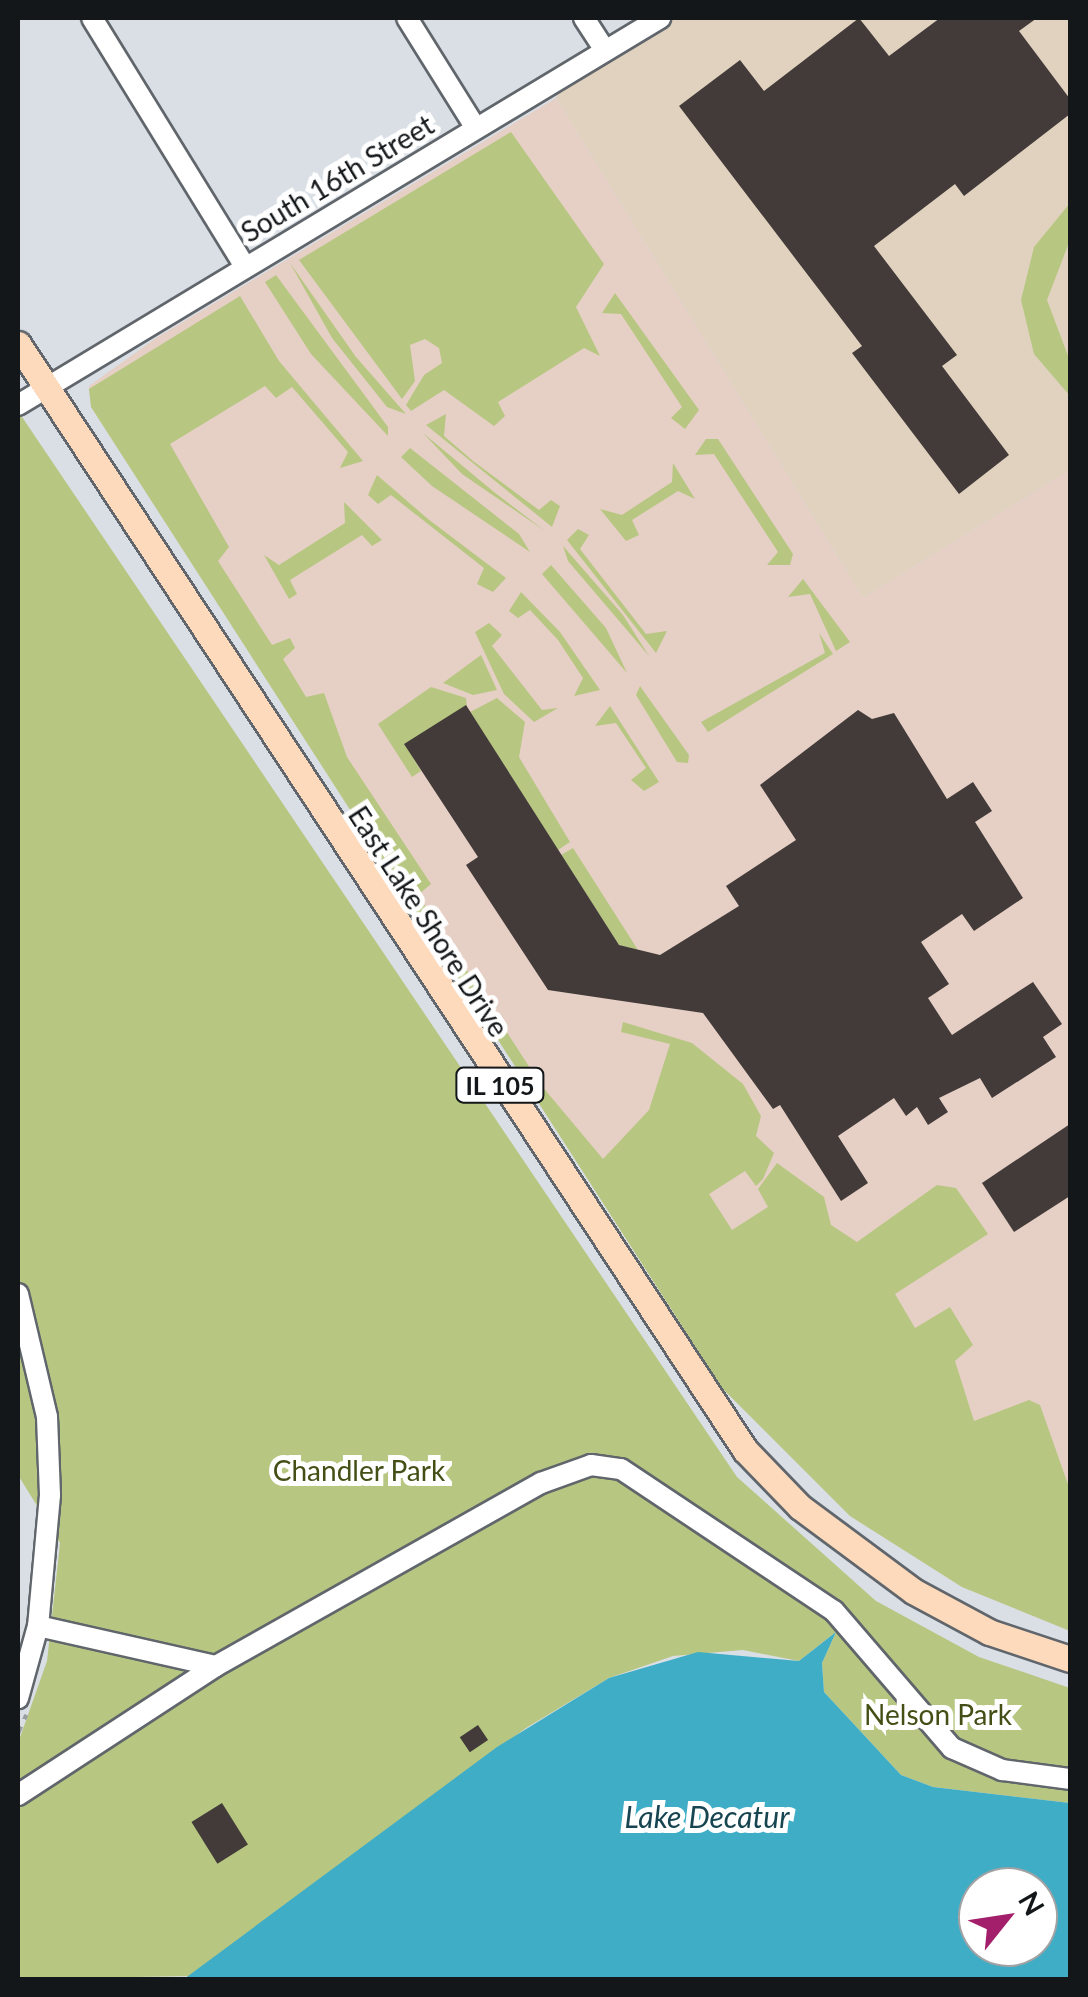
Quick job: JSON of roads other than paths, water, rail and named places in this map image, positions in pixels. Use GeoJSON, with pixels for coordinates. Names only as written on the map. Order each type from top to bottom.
{"type":"FeatureCollection","features":[{"type":"Feature","properties":{"kind":"main road","name":"East Lake Shore Drive"},"geometry":{"type":"LineString","coordinates":[[18,344],[745,1450],[800,1507],[913,1591],[988,1632],[1070,1659]]}},
{"type":"Feature","properties":{"kind":"street"},"geometry":{"type":"LineString","coordinates":[[92,18],[244,266]]}},
{"type":"Feature","properties":{"kind":"street"},"geometry":{"type":"LineString","coordinates":[[407,18],[475,127]]}},
{"type":"Feature","properties":{"kind":"street"},"geometry":{"type":"LineString","coordinates":[[584,18],[605,50]]}},
{"type":"Feature","properties":{"kind":"street","name":"South 16th Street"},"geometry":{"type":"LineString","coordinates":[[18,404],[660,18]]}},
{"type":"Feature","properties":{"kind":"street"},"geometry":{"type":"LineString","coordinates":[[18,1294],[26,1357],[50,1452],[38,1626],[23,1703]]}},
{"type":"Feature","properties":{"kind":"street"},"geometry":{"type":"LineString","coordinates":[[18,1795],[216,1666],[540,1482],[606,1466],[834,1611],[952,1748],[984,1765],[1070,1779]]}},
{"type":"Feature","properties":{"kind":"street"},"geometry":{"type":"LineString","coordinates":[[38,1626],[216,1666]]}},
{"type":"Feature","properties":{"kind":"water","name":"Lake Decatur"},"geometry":{"type":"Polygon","coordinates":[[[836,1632],[822,1663],[824,1692],[901,1775],[933,1787],[1070,1803],[1070,1979],[184,1979],[497,1747],[609,1678],[698,1652],[799,1661],[836,1632]]]}},
{"type":"Feature","properties":{"kind":"park label","name":"Chandler Park"},"geometry":{"type":"Point","coordinates":[359,1470]}},
{"type":"Feature","properties":{"kind":"park label","name":"Nelson Park"},"geometry":{"type":"Point","coordinates":[938,1714]}}]}
